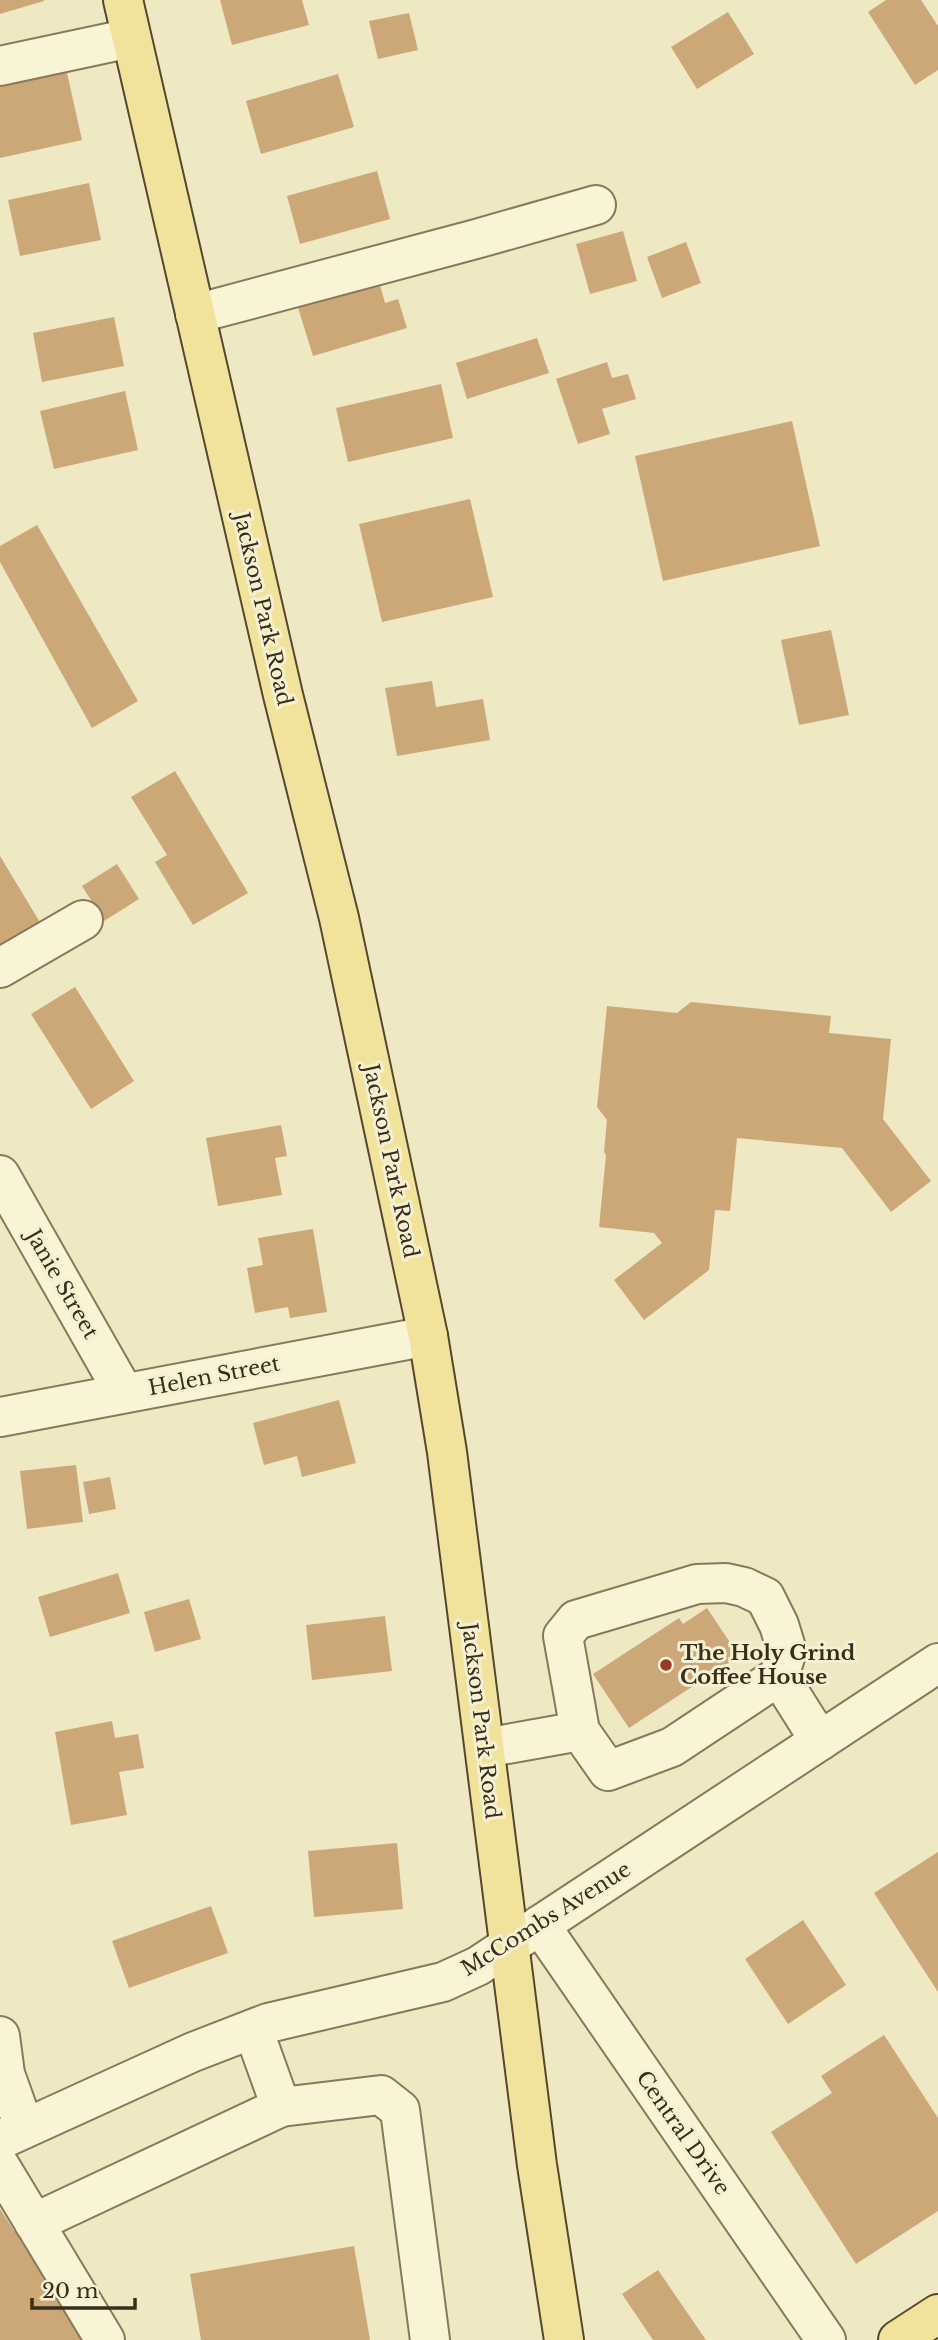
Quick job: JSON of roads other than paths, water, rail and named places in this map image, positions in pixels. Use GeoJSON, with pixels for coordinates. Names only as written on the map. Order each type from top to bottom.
{"type":"FeatureCollection","features":[{"type":"Feature","properties":{"kind":"main road","name":"Jackson Park Road"},"geometry":{"type":"LineString","coordinates":[[123,0],[283,695],[339,918],[428,1336],[447,1452],[485,1748],[524,1935],[537,2165],[564,2340]]}},
{"type":"Feature","properties":{"kind":"main road"},"geometry":{"type":"LineString","coordinates":[[898,2340],[938,2314]]}},
{"type":"Feature","properties":{"kind":"street"},"geometry":{"type":"LineString","coordinates":[[0,66],[131,38]]}},
{"type":"Feature","properties":{"kind":"street"},"geometry":{"type":"LineString","coordinates":[[195,314],[596,205]]}},
{"type":"Feature","properties":{"kind":"street"},"geometry":{"type":"LineString","coordinates":[[0,968],[83,920]]}},
{"type":"Feature","properties":{"kind":"street","name":"Janie Street"},"geometry":{"type":"LineString","coordinates":[[0,1175],[124,1393]]}},
{"type":"Feature","properties":{"kind":"street","name":"Helen Street"},"geometry":{"type":"LineString","coordinates":[[0,1416],[428,1336]]}},
{"type":"Feature","properties":{"kind":"street"},"geometry":{"type":"LineString","coordinates":[[726,1583],[744,1587],[765,1597],[779,1625],[787,1651],[779,1676],[672,1748],[608,1771],[580,1731],[563,1636],[576,1620],[697,1584],[726,1583]]}},
{"type":"Feature","properties":{"kind":"street","name":"McCombs Avenue"},"geometry":{"type":"LineString","coordinates":[[12,2134],[192,2052],[268,2023],[443,1982],[478,1966],[938,1663]]}},
{"type":"Feature","properties":{"kind":"street"},"geometry":{"type":"LineString","coordinates":[[779,1676],[820,1741]]}},
{"type":"Feature","properties":{"kind":"street"},"geometry":{"type":"LineString","coordinates":[[485,1748],[580,1731]]}},
{"type":"Feature","properties":{"kind":"street","name":"Central Drive"},"geometry":{"type":"LineString","coordinates":[[524,1935],[826,2340]]}},
{"type":"Feature","properties":{"kind":"street"},"geometry":{"type":"LineString","coordinates":[[253,2029],[281,2107]]}},
{"type":"Feature","properties":{"kind":"street"},"geometry":{"type":"LineString","coordinates":[[0,2036],[12,2134]]}},
{"type":"Feature","properties":{"kind":"street"},"geometry":{"type":"LineString","coordinates":[[34,2223],[281,2107],[381,2095],[400,2110],[430,2340]]}},
{"type":"Feature","properties":{"kind":"street"},"geometry":{"type":"LineString","coordinates":[[0,2166],[105,2340]]}},
{"type":"Feature","properties":{"kind":"place","name":"The Holy Grind Coffee House"},"geometry":{"type":"Point","coordinates":[666,1665]}}]}
